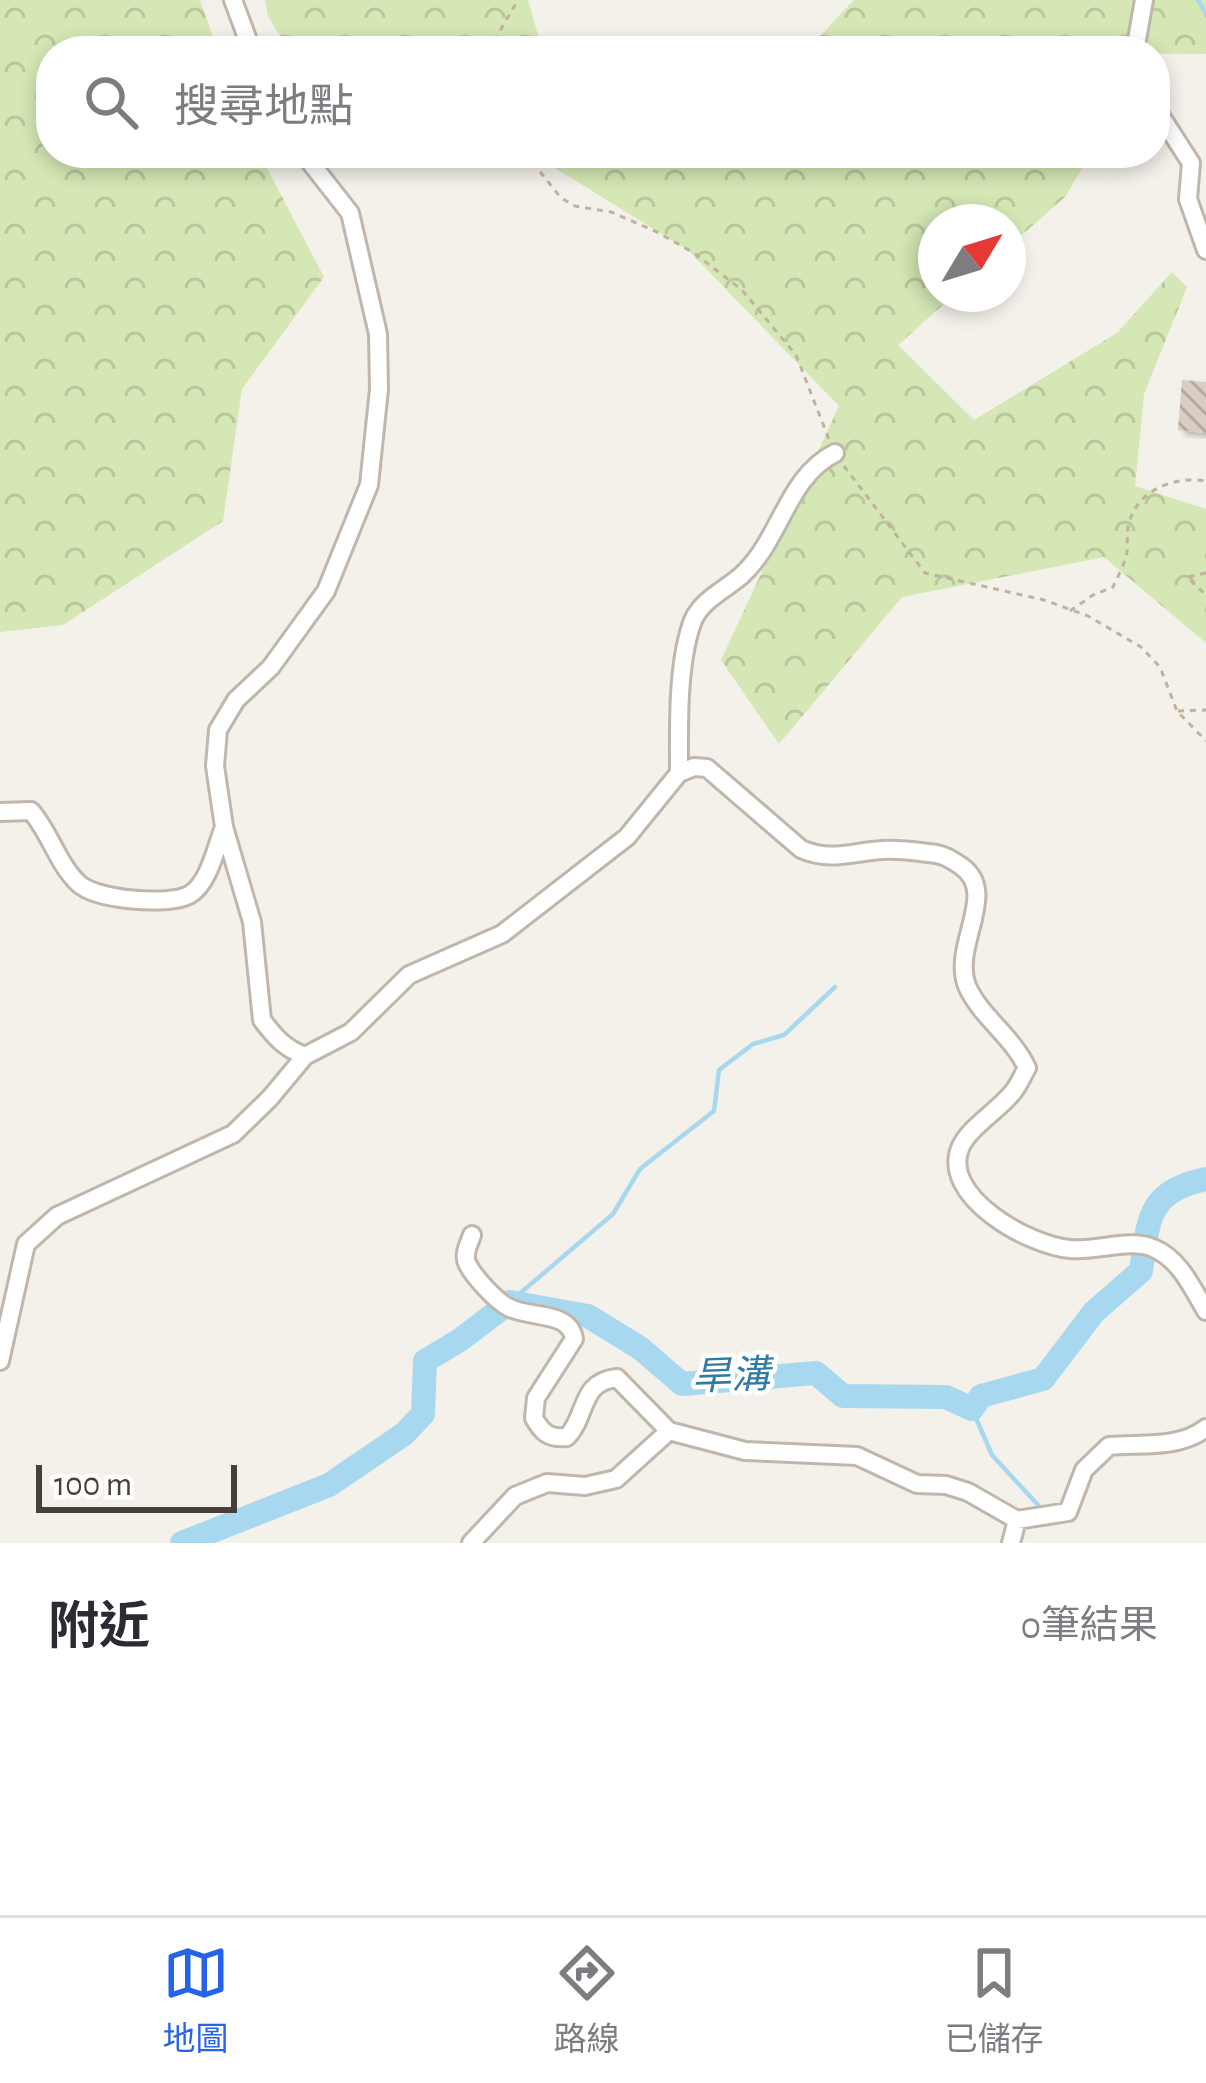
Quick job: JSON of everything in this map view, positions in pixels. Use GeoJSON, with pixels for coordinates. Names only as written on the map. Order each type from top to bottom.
{"type":"FeatureCollection","features":[{"type":"Feature","properties":{"kind":"street"},"geometry":{"type":"LineString","coordinates":[[232,0],[246,36]]}},
{"type":"Feature","properties":{"kind":"street"},"geometry":{"type":"LineString","coordinates":[[1138,36],[1144,0]]}},
{"type":"Feature","properties":{"kind":"street"},"geometry":{"type":"LineString","coordinates":[[1170,130],[1191,163],[1189,199],[1206,250]]}},
{"type":"Feature","properties":{"kind":"street"},"geometry":{"type":"LineString","coordinates":[[305,1056],[281,1044],[262,1020],[252,922],[224,827],[215,766],[218,730],[236,700],[271,667],[326,591],[369,485],[379,389],[378,334],[350,213],[315,168]]}},
{"type":"Feature","properties":{"kind":"street"},"geometry":{"type":"LineString","coordinates":[[679,773],[679,718],[691,626],[700,608],[745,572],[807,470],[836,453]]}},
{"type":"Feature","properties":{"kind":"street"},"geometry":{"type":"LineString","coordinates":[[0,1361],[26,1244],[57,1216],[233,1134],[305,1056],[351,1032],[409,975],[502,934],[627,837],[679,773],[694,767],[716,772],[801,849],[819,857],[886,849],[944,854],[970,872],[977,905],[961,965],[969,992],[1018,1049],[1027,1068],[1014,1091],[962,1145],[957,1171],[964,1187],[1004,1222],[1036,1240],[1068,1250],[1150,1246],[1174,1261],[1206,1311]]}},
{"type":"Feature","properties":{"kind":"street"},"geometry":{"type":"LineString","coordinates":[[0,812],[31,811],[73,879],[85,890],[151,901],[189,895],[203,881],[224,827]]}},
{"type":"Feature","properties":{"kind":"street"},"geometry":{"type":"LineString","coordinates":[[472,1234],[468,1264],[503,1304],[553,1318],[574,1333],[536,1398],[534,1418],[555,1438],[567,1437],[574,1429],[589,1391],[598,1382],[616,1378],[669,1431],[745,1451],[856,1456],[917,1484],[968,1492],[1016,1520],[1068,1512],[1084,1470],[1109,1446],[1202,1437]]}},
{"type":"Feature","properties":{"kind":"street"},"geometry":{"type":"LineString","coordinates":[[471,1543],[515,1496],[547,1483],[585,1486],[616,1479],[669,1431]]}},
{"type":"Feature","properties":{"kind":"street"},"geometry":{"type":"LineString","coordinates":[[1011,1543],[1016,1520]]}},
{"type":"Feature","properties":{"kind":"path"},"geometry":{"type":"LineString","coordinates":[[497,36],[518,0]]}},
{"type":"Feature","properties":{"kind":"path"},"geometry":{"type":"LineString","coordinates":[[537,168],[561,198],[657,232],[742,290],[796,355],[836,453],[925,573],[1044,600],[1088,616],[1141,647],[1160,667],[1177,711],[1206,741]]}},
{"type":"Feature","properties":{"kind":"path"},"geometry":{"type":"LineString","coordinates":[[1069,612],[1113,587],[1127,555],[1129,522],[1141,502],[1157,488],[1175,482],[1206,481]]}},
{"type":"Feature","properties":{"kind":"path"},"geometry":{"type":"LineString","coordinates":[[1206,573],[1187,579],[1206,595]]}},
{"type":"Feature","properties":{"kind":"path"},"geometry":{"type":"LineString","coordinates":[[1177,711],[1206,710]]}},
{"type":"Feature","properties":{"kind":"green space"},"geometry":{"type":"Polygon","coordinates":[[[0,0],[200,0],[213,36],[36,36],[36,168],[267,168],[324,277],[242,389],[223,521],[63,625],[0,632],[0,0]]]}},
{"type":"Feature","properties":{"kind":"green space"},"geometry":{"type":"Polygon","coordinates":[[[265,0],[528,0],[538,36],[280,36],[265,0]]]}},
{"type":"Feature","properties":{"kind":"green space"},"geometry":{"type":"Polygon","coordinates":[[[854,0],[1206,0],[1206,54],[1170,54],[1170,36],[820,36],[854,0]]]}},
{"type":"Feature","properties":{"kind":"green space"},"geometry":{"type":"Polygon","coordinates":[[[555,168],[1082,168],[1065,197],[1026,231],[1026,204],[918,204],[918,312],[935,312],[898,345],[974,420],[1117,333],[1172,272],[1187,287],[1144,394],[1135,486],[1206,509],[1206,643],[1104,557],[902,597],[779,744],[721,660],[839,406],[689,251],[555,168]]]}},
{"type":"Feature","properties":{"kind":"building"},"geometry":{"type":"Polygon","coordinates":[[[1182,380],[1206,382],[1206,433],[1178,430],[1182,380]]]}},
{"type":"Feature","properties":{"kind":"waterway"},"geometry":{"type":"LineString","coordinates":[[1198,0],[1206,14]]}},
{"type":"Feature","properties":{"kind":"waterway"},"geometry":{"type":"LineString","coordinates":[[511,1301],[613,1214],[640,1169],[714,1111],[719,1070],[753,1044],[784,1035],[835,987]]}},
{"type":"Feature","properties":{"kind":"waterway","name":"旱溝"},"geometry":{"type":"LineString","coordinates":[[182,1543],[329,1485],[404,1434],[423,1414],[425,1361],[510,1302],[588,1316],[640,1348],[682,1384],[816,1373],[843,1396],[946,1397],[972,1409],[981,1396],[1043,1379],[1094,1312],[1141,1271],[1150,1222],[1162,1200],[1172,1191],[1206,1179]]}},
{"type":"Feature","properties":{"kind":"waterway"},"geometry":{"type":"LineString","coordinates":[[972,1409],[992,1455],[1038,1505]]}}]}
